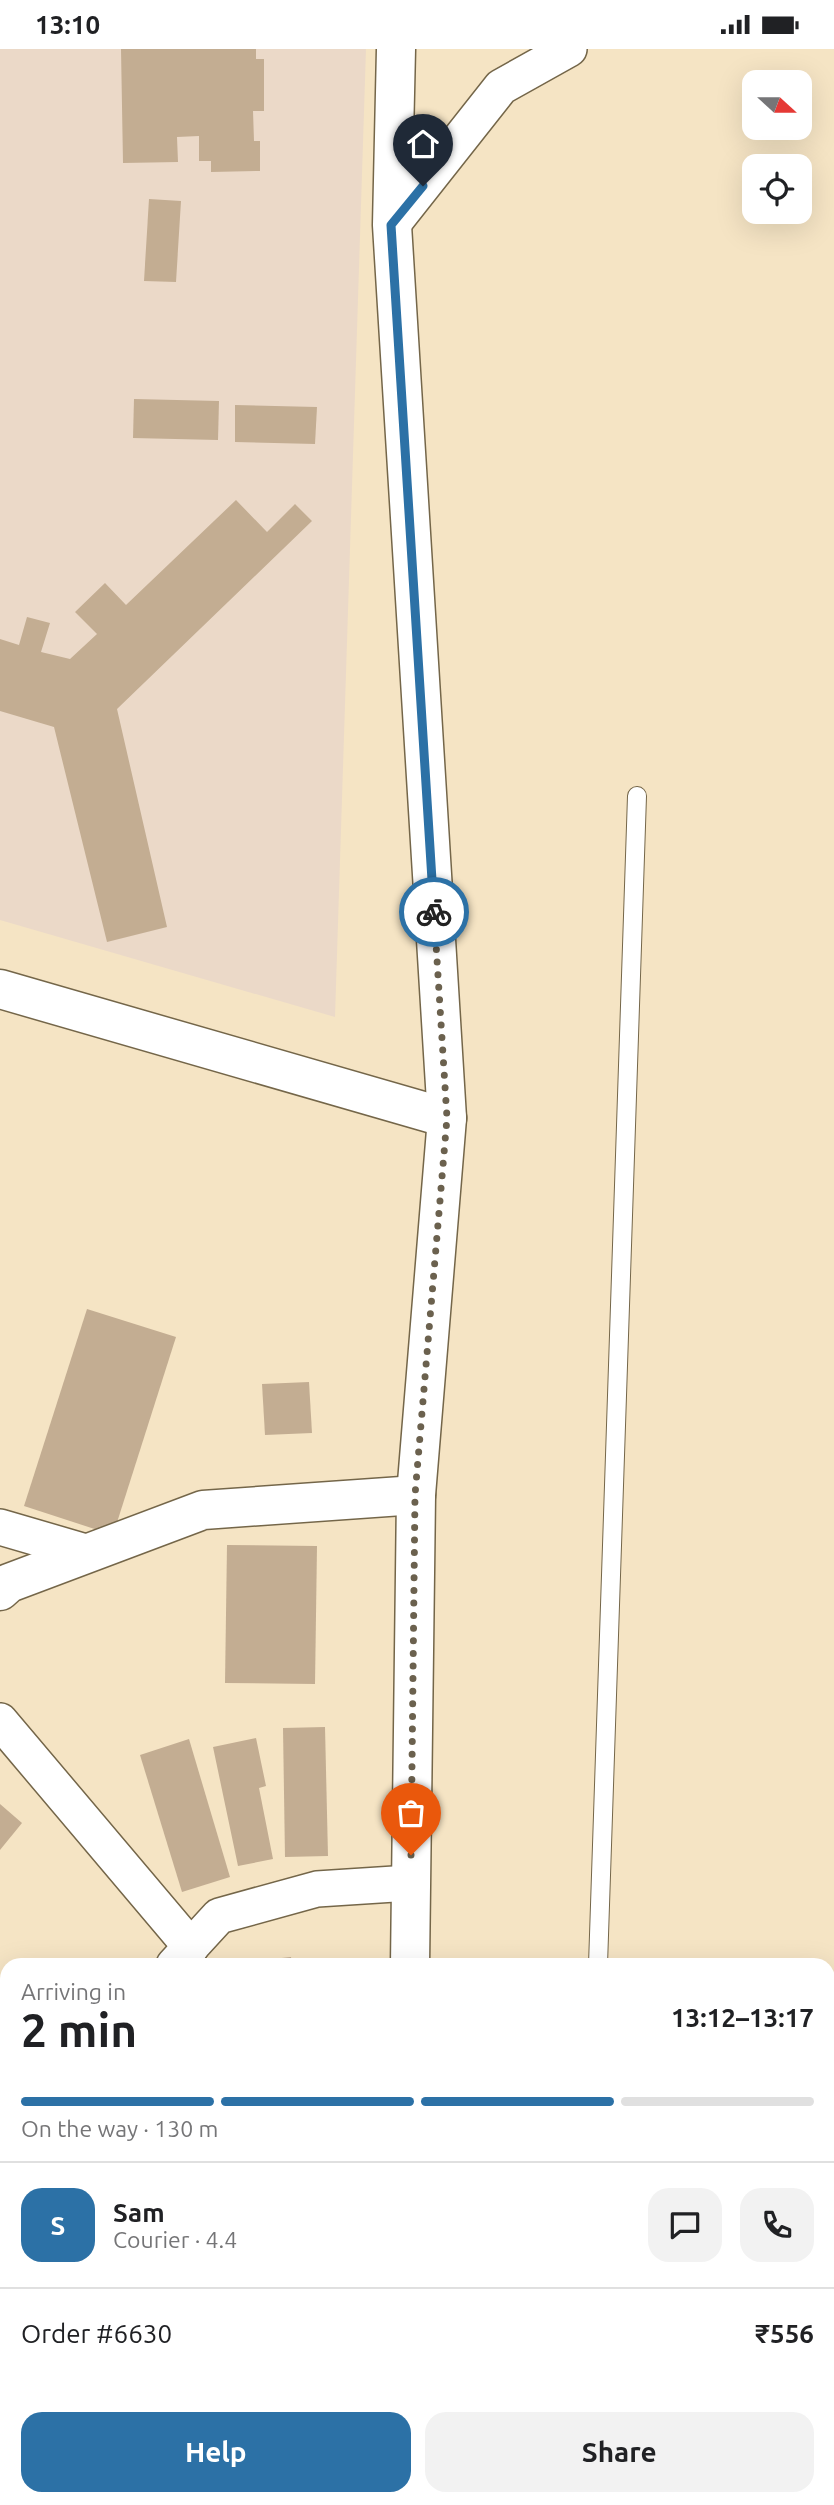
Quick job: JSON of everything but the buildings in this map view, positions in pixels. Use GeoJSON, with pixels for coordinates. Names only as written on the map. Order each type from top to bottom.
{"type":"FeatureCollection","features":[{"type":"Feature","properties":{"kind":"main road"},"geometry":{"type":"LineString","coordinates":[[396,49],[391,225],[447,1118],[415,1495],[410,1958]]}},
{"type":"Feature","properties":{"kind":"main road"},"geometry":{"type":"LineString","coordinates":[[0,989],[447,1118]]}},
{"type":"Feature","properties":{"kind":"main road"},"geometry":{"type":"LineString","coordinates":[[0,1591],[9,1583],[204,1510],[415,1495]]}},
{"type":"Feature","properties":{"kind":"street"},"geometry":{"type":"LineString","coordinates":[[391,225],[501,87],[569,49]]}},
{"type":"Feature","properties":{"kind":"street"},"geometry":{"type":"LineString","coordinates":[[0,1527],[89,1553]]}},
{"type":"Feature","properties":{"kind":"street"},"geometry":{"type":"LineString","coordinates":[[0,1721],[182,1956],[219,1916],[317,1889],[410,1883]]}},
{"type":"Feature","properties":{"kind":"lane"},"geometry":{"type":"LineString","coordinates":[[598,1958],[637,796]]}},
{"type":"Feature","properties":{"kind":"shaded area"},"geometry":{"type":"Polygon","coordinates":[[[0,49],[366,49],[335,1017],[0,920],[0,49]]]}},
{"type":"Feature","properties":{"kind":"way so far"},"geometry":{"type":"LineString","coordinates":[[411,1855],[415,1495],[447,1118],[434,912]]}},
{"type":"Feature","properties":{"kind":"route"},"geometry":{"type":"LineString","coordinates":[[423,186],[391,225],[434,912]]}}]}
